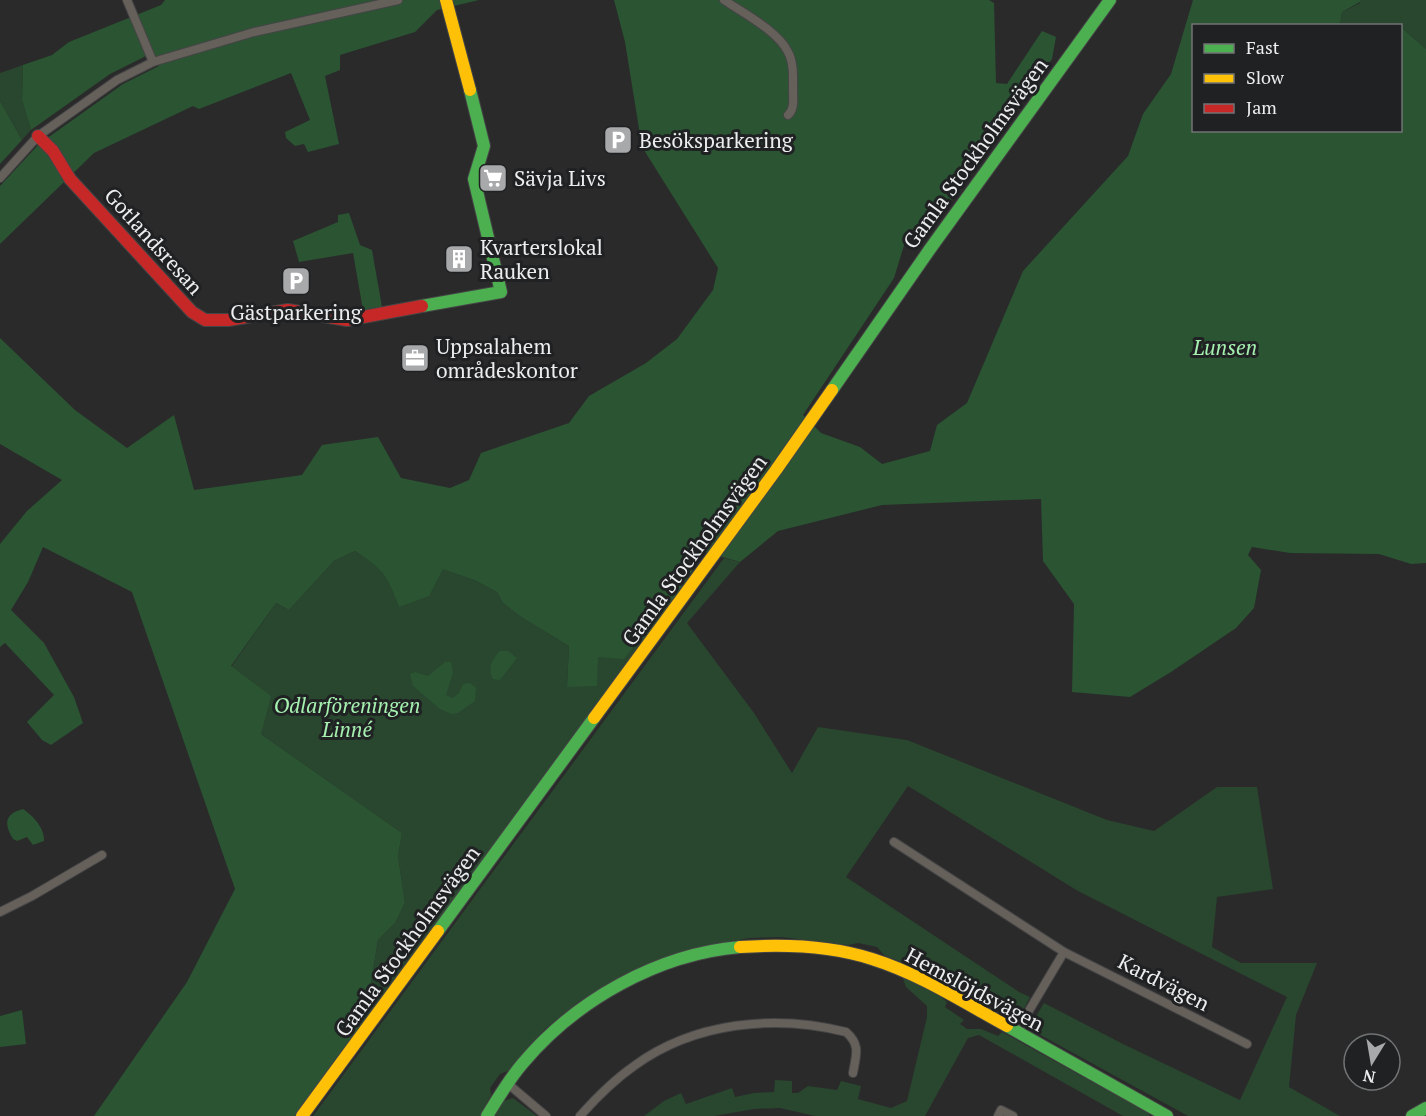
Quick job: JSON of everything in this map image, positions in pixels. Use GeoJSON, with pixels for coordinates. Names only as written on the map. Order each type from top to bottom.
{"type":"FeatureCollection","features":[{"type":"Feature","properties":{"kind":"street"},"geometry":{"type":"LineString","coordinates":[[127,0],[153,62]]}},
{"type":"Feature","properties":{"kind":"street"},"geometry":{"type":"LineString","coordinates":[[0,178],[38,136],[117,80],[153,62],[254,32],[398,0]]}},
{"type":"Feature","properties":{"kind":"street","name":"Gotlandsresan"},"geometry":{"type":"LineString","coordinates":[[38,136],[53,151],[70,179],[192,312],[205,320],[228,320],[288,310],[348,320],[501,292],[474,179],[484,146],[446,0]]}},
{"type":"Feature","properties":{"kind":"street"},"geometry":{"type":"LineString","coordinates":[[724,0],[774,35],[788,52],[793,68],[793,108],[788,115]]}},
{"type":"Feature","properties":{"kind":"street","name":"Gamla Stockholmsvägen"},"geometry":{"type":"LineString","coordinates":[[302,1116],[776,470],[930,249],[1110,0]]}},
{"type":"Feature","properties":{"kind":"street","name":"Kardvägen"},"geometry":{"type":"LineString","coordinates":[[894,842],[1064,952],[1247,1044]]}},
{"type":"Feature","properties":{"kind":"street"},"geometry":{"type":"LineString","coordinates":[[0,912],[102,855]]}},
{"type":"Feature","properties":{"kind":"street","name":"Hemslöjdsvägen"},"geometry":{"type":"LineString","coordinates":[[488,1116],[507,1083],[528,1057],[551,1034],[591,1003],[626,982],[694,955],[760,946],[796,946],[870,958],[933,985],[1163,1115]]}},
{"type":"Feature","properties":{"kind":"street"},"geometry":{"type":"LineString","coordinates":[[1018,1034],[1024,1019],[1064,952]]}},
{"type":"Feature","properties":{"kind":"street"},"geometry":{"type":"LineString","coordinates":[[580,1116],[610,1085],[634,1065],[662,1048],[711,1030],[739,1025],[792,1023],[846,1032],[856,1044],[857,1052],[853,1073]]}},
{"type":"Feature","properties":{"kind":"street"},"geometry":{"type":"LineString","coordinates":[[507,1083],[546,1116]]}},
{"type":"Feature","properties":{"kind":"street"},"geometry":{"type":"LineString","coordinates":[[1412,1116],[1426,1108]]}},
{"type":"Feature","properties":{"kind":"street"},"geometry":{"type":"LineString","coordinates":[[998,1116],[1001,1110],[1012,1116]]}},
{"type":"Feature","properties":{"kind":"green space"},"geometry":{"type":"Polygon","coordinates":[[[165,0],[479,0],[437,10],[415,32],[340,55],[340,70],[325,76],[339,144],[308,152],[304,144],[295,146],[286,138],[285,132],[310,120],[291,73],[199,109],[193,106],[94,153],[0,244],[0,186],[39,144],[123,84],[159,66],[136,21],[146,56],[110,74],[31,130],[22,100],[23,65],[52,55],[69,42],[161,5],[165,0]]]}},
{"type":"Feature","properties":{"kind":"green space","name":"Lunsen"},"geometry":{"type":"Polygon","coordinates":[[[614,0],[989,0],[994,3],[996,83],[1007,84],[1042,31],[1056,37],[1052,59],[929,231],[909,229],[894,278],[803,415],[821,433],[860,447],[882,464],[930,451],[937,425],[967,403],[1023,271],[1128,156],[1143,114],[1171,74],[1193,0],[1360,0],[1342,12],[1340,24],[1192,24],[1192,132],[1402,132],[1402,28],[1426,49],[1426,563],[1411,564],[1379,554],[1290,553],[1252,547],[1248,555],[1261,570],[1254,608],[1236,628],[1130,697],[1072,692],[1074,604],[1043,561],[1041,499],[882,505],[778,531],[740,562],[705,552],[645,641],[637,642],[624,659],[598,657],[597,686],[567,687],[569,646],[521,617],[503,603],[497,592],[474,580],[443,569],[429,596],[399,607],[388,580],[378,568],[355,551],[334,561],[289,610],[276,603],[231,666],[271,696],[261,734],[402,833],[398,856],[405,903],[395,923],[378,940],[365,1019],[295,1116],[94,1116],[187,982],[235,889],[132,592],[43,547],[28,582],[11,610],[44,643],[74,697],[83,723],[51,745],[42,740],[27,722],[54,695],[5,643],[0,647],[0,544],[27,511],[62,480],[0,444],[0,338],[75,410],[127,448],[174,415],[194,490],[302,475],[322,445],[378,437],[401,478],[450,488],[469,480],[481,453],[569,423],[589,396],[646,363],[677,339],[713,290],[718,268],[642,147],[625,42],[614,0]]]}},
{"type":"Feature","properties":{"kind":"green space"},"geometry":{"type":"Polygon","coordinates":[[[1360,0],[1426,0],[1426,49],[1402,28],[1402,24],[1340,24],[1342,12],[1360,3],[1360,0]]]}},
{"type":"Feature","properties":{"kind":"green space"},"geometry":{"type":"Polygon","coordinates":[[[23,65],[22,100],[31,130],[22,140],[0,101],[0,73],[23,65]]]}},
{"type":"Feature","properties":{"kind":"green space"},"geometry":{"type":"Polygon","coordinates":[[[0,101],[22,140],[0,164],[0,101]]]}},
{"type":"Feature","properties":{"kind":"green space"},"geometry":{"type":"Polygon","coordinates":[[[349,213],[360,245],[372,250],[382,307],[363,310],[353,253],[299,262],[293,241],[338,222],[338,215],[349,213]]]}},
{"type":"Feature","properties":{"kind":"green space","name":"Odlarföreningen Linné"},"geometry":{"type":"Polygon","coordinates":[[[355,551],[376,564],[391,584],[428,596],[443,568],[497,592],[503,603],[521,617],[569,646],[567,686],[598,657],[645,641],[365,1019],[378,940],[395,923],[405,903],[398,856],[402,833],[261,734],[231,667],[276,603],[289,610],[334,561],[355,551]]]}},
{"type":"Feature","properties":{"kind":"green space"},"geometry":{"type":"Polygon","coordinates":[[[724,558],[740,562],[687,623],[754,713],[792,773],[818,727],[907,740],[1107,820],[1154,831],[1217,787],[1257,787],[1273,889],[1217,897],[1212,947],[1241,963],[1317,963],[1296,1015],[1289,1087],[1340,1116],[1188,1116],[1035,1032],[1035,1018],[1044,1003],[1240,1100],[1287,997],[1078,891],[908,786],[846,877],[1019,992],[1030,997],[1022,1013],[1010,1014],[978,996],[944,972],[919,969],[884,955],[877,947],[858,943],[848,945],[781,937],[750,938],[709,945],[666,957],[605,985],[577,1003],[544,1030],[510,1070],[500,1074],[490,1088],[491,1095],[480,1116],[313,1116],[724,558]]]}},
{"type":"Feature","properties":{"kind":"green space"},"geometry":{"type":"Polygon","coordinates":[[[500,651],[508,651],[517,658],[500,680],[493,679],[490,667],[500,651]]]}},
{"type":"Feature","properties":{"kind":"green space"},"geometry":{"type":"Polygon","coordinates":[[[445,662],[451,662],[453,673],[446,695],[453,698],[459,693],[463,684],[470,683],[476,688],[475,701],[458,713],[451,714],[440,709],[413,686],[410,674],[415,672],[428,676],[445,662]]]}},
{"type":"Feature","properties":{"kind":"green space"},"geometry":{"type":"Polygon","coordinates":[[[23,809],[40,827],[44,841],[33,845],[27,837],[17,841],[13,839],[7,824],[9,817],[23,809]]]}},
{"type":"Feature","properties":{"kind":"green space"},"geometry":{"type":"Polygon","coordinates":[[[902,976],[933,990],[947,1002],[945,1007],[964,1020],[960,1024],[967,1029],[981,1029],[998,1036],[1002,1032],[1147,1112],[1150,1116],[1123,1116],[979,1035],[968,1038],[925,1116],[815,1116],[780,1108],[754,1109],[714,1116],[644,1116],[664,1101],[681,1093],[686,1104],[732,1088],[735,1097],[774,1092],[775,1080],[792,1081],[792,1093],[798,1093],[808,1086],[837,1090],[841,1081],[861,1086],[858,1099],[891,1108],[907,1101],[927,1017],[927,1006],[906,987],[902,976]]]}},
{"type":"Feature","properties":{"kind":"green space"},"geometry":{"type":"Polygon","coordinates":[[[22,1010],[26,1044],[0,1047],[0,1016],[22,1010]]]}},
{"type":"Feature","properties":{"kind":"green space"},"geometry":{"type":"Polygon","coordinates":[[[513,1098],[537,1116],[495,1116],[503,1101],[513,1098]]]}},
{"type":"Feature","properties":{"kind":"traffic: fast"},"geometry":{"type":"LineString","coordinates":[[832,390],[930,249],[1110,0]]}},
{"type":"Feature","properties":{"kind":"traffic: fast"},"geometry":{"type":"LineString","coordinates":[[422,306],[501,292],[474,179],[484,146],[470,90]]}},
{"type":"Feature","properties":{"kind":"traffic: fast"},"geometry":{"type":"LineString","coordinates":[[438,931],[594,718]]}},
{"type":"Feature","properties":{"kind":"traffic: fast"},"geometry":{"type":"LineString","coordinates":[[487,1116],[508,1082],[544,1040],[593,1000],[649,970],[679,959],[709,951],[740,947]]}},
{"type":"Feature","properties":{"kind":"traffic: fast"},"geometry":{"type":"LineString","coordinates":[[1007,1026],[1167,1116]]}},
{"type":"Feature","properties":{"kind":"traffic: fast"},"geometry":{"type":"LineString","coordinates":[[1412,1116],[1426,1108]]}},
{"type":"Feature","properties":{"kind":"traffic: slow"},"geometry":{"type":"LineString","coordinates":[[446,0],[470,90]]}},
{"type":"Feature","properties":{"kind":"traffic: slow"},"geometry":{"type":"LineString","coordinates":[[594,718],[832,390]]}},
{"type":"Feature","properties":{"kind":"traffic: slow"},"geometry":{"type":"LineString","coordinates":[[302,1116],[438,931]]}},
{"type":"Feature","properties":{"kind":"traffic: slow"},"geometry":{"type":"LineString","coordinates":[[740,947],[823,948],[856,954],[890,965],[924,980],[1007,1026]]}},
{"type":"Feature","properties":{"kind":"traffic: jam"},"geometry":{"type":"LineString","coordinates":[[38,136],[53,151],[70,179],[192,312],[205,320],[228,320],[288,310],[347,320],[422,306]]}},
{"type":"Feature","properties":{"kind":"place","name":"Besöksparkering"},"geometry":{"type":"Point","coordinates":[618,140]}},
{"type":"Feature","properties":{"kind":"place","name":"Sävja Livs"},"geometry":{"type":"Point","coordinates":[493,178]}},
{"type":"Feature","properties":{"kind":"place","name":"Kvarterslokal Rauken"},"geometry":{"type":"Point","coordinates":[459,259]}},
{"type":"Feature","properties":{"kind":"place","name":"Gästparkering"},"geometry":{"type":"Point","coordinates":[296,281]}},
{"type":"Feature","properties":{"kind":"place","name":"Uppsalahem områdeskontor"},"geometry":{"type":"Point","coordinates":[415,358]}}]}
